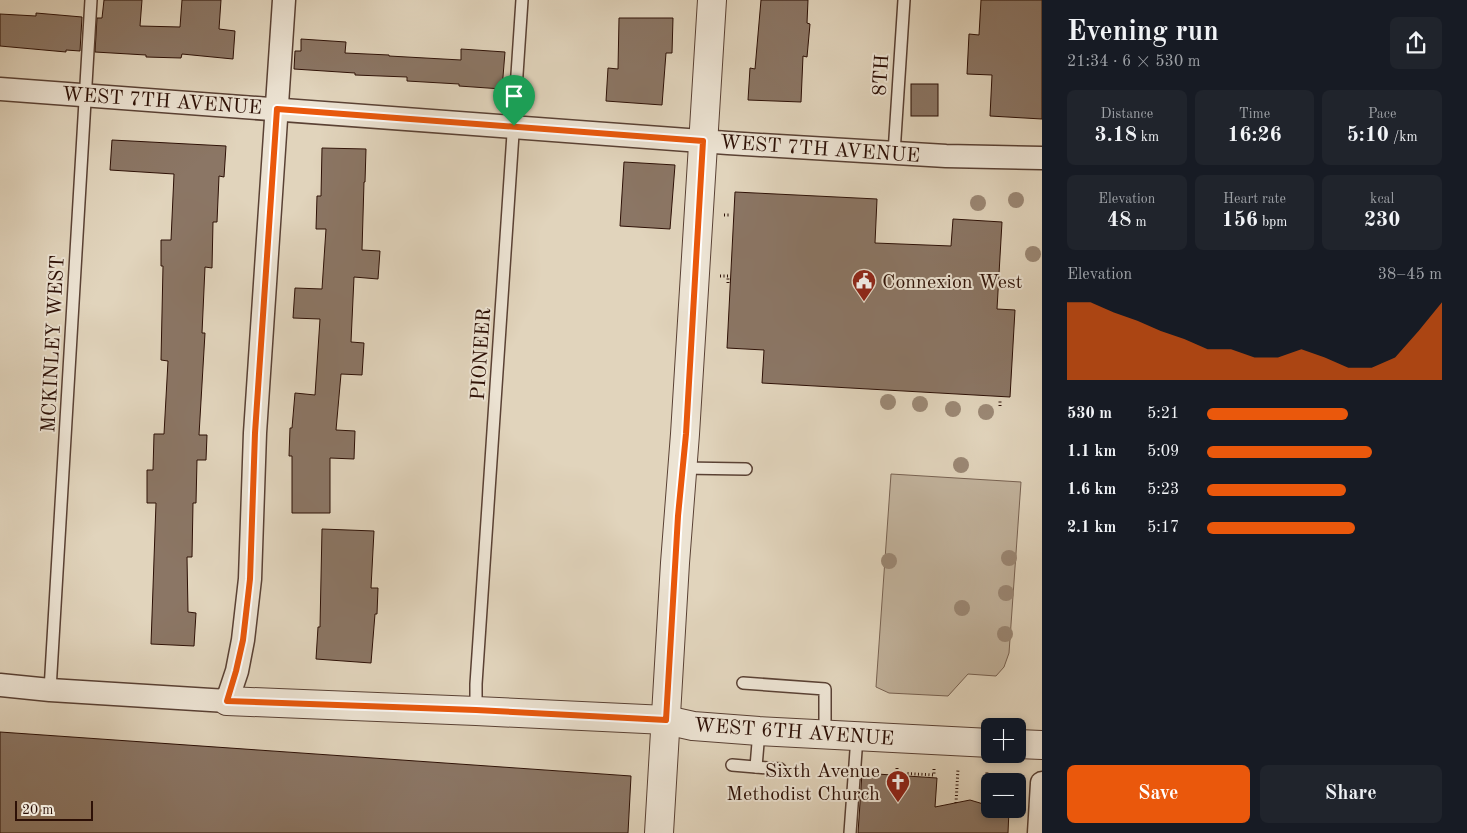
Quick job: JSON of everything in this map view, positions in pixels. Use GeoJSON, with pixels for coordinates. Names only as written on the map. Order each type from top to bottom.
{"type":"FeatureCollection","features":[{"type":"Feature","properties":{"kind":"street"},"geometry":{"type":"LineString","coordinates":[[227,701],[243,640],[250,579],[255,433],[284,0]]}},
{"type":"Feature","properties":{"kind":"street"},"geometry":{"type":"LineString","coordinates":[[659,833],[682,468],[686,434],[712,0]]}},
{"type":"Feature","properties":{"kind":"street","name":"WEST 7TH AVENUE"},"geometry":{"type":"LineString","coordinates":[[0,89],[703,141],[946,156],[1042,158]]}},
{"type":"Feature","properties":{"kind":"street","name":"WEST 6TH AVENUE"},"geometry":{"type":"LineString","coordinates":[[0,685],[227,701],[476,710],[666,720],[693,726],[759,731],[981,743]]}},
{"type":"Feature","properties":{"kind":"street"},"geometry":{"type":"LineString","coordinates":[[1026,744],[1042,745]]}},
{"type":"Feature","properties":{"kind":"street"},"geometry":{"type":"LineString","coordinates":[[1039,833],[1042,783]]}},
{"type":"Feature","properties":{"kind":"lane","name":"MCKINLEY WEST"},"geometry":{"type":"LineString","coordinates":[[50,690],[91,0]]}},
{"type":"Feature","properties":{"kind":"lane","name":"PIONEER"},"geometry":{"type":"LineString","coordinates":[[476,710],[478,654],[522,0]]}},
{"type":"Feature","properties":{"kind":"lane","name":"8TH"},"geometry":{"type":"LineString","coordinates":[[894,153],[904,0]]}},
{"type":"Feature","properties":{"kind":"lane"},"geometry":{"type":"LineString","coordinates":[[682,468],[746,469]]}},
{"type":"Feature","properties":{"kind":"lane"},"geometry":{"type":"LineString","coordinates":[[743,683],[825,689],[825,734]]}},
{"type":"Feature","properties":{"kind":"lane"},"geometry":{"type":"LineString","coordinates":[[756,766],[759,731]]}},
{"type":"Feature","properties":{"kind":"lane"},"geometry":{"type":"LineString","coordinates":[[850,833],[857,737]]}},
{"type":"Feature","properties":{"kind":"lane"},"geometry":{"type":"LineString","coordinates":[[732,765],[780,769]]}},
{"type":"Feature","properties":{"kind":"path"},"geometry":{"type":"LineString","coordinates":[[720,276],[728,276],[728,282]]}},
{"type":"Feature","properties":{"kind":"path"},"geometry":{"type":"LineString","coordinates":[[1000,400],[1000,406]]}},
{"type":"Feature","properties":{"kind":"path"},"geometry":{"type":"LineString","coordinates":[[897,766],[897,774],[934,776],[934,768]]}},
{"type":"Feature","properties":{"kind":"path"},"geometry":{"type":"LineString","coordinates":[[956,803],[958,769]]}},
{"type":"Feature","properties":{"kind":"shaded area"},"geometry":{"type":"Polygon","coordinates":[[[891,474],[1021,482],[1009,653],[1004,667],[996,676],[968,674],[948,696],[889,693],[876,687],[891,474]]]}},
{"type":"Feature","properties":{"kind":"building"},"geometry":{"type":"Polygon","coordinates":[[[104,0],[142,0],[140,26],[180,27],[182,0],[221,0],[219,29],[235,31],[233,59],[182,54],[181,58],[146,57],[146,55],[95,52],[97,18],[102,18],[104,0]]]}},
{"type":"Feature","properties":{"kind":"building"},"geometry":{"type":"Polygon","coordinates":[[[761,0],[808,0],[807,23],[810,24],[807,57],[803,56],[801,102],[748,100],[750,68],[755,69],[761,0]]]}},
{"type":"Feature","properties":{"kind":"building"},"geometry":{"type":"Polygon","coordinates":[[[981,0],[1042,0],[1042,119],[990,116],[992,75],[967,74],[969,34],[979,35],[981,0]]]}},
{"type":"Feature","properties":{"kind":"building"},"geometry":{"type":"Polygon","coordinates":[[[36,13],[82,17],[80,51],[66,50],[66,52],[0,46],[0,14],[36,16],[36,13]]]}},
{"type":"Feature","properties":{"kind":"building"},"geometry":{"type":"Polygon","coordinates":[[[619,18],[673,18],[672,53],[666,53],[662,105],[606,101],[608,68],[618,69],[619,18]]]}},
{"type":"Feature","properties":{"kind":"building"},"geometry":{"type":"Polygon","coordinates":[[[301,39],[346,42],[345,53],[389,56],[461,60],[461,49],[505,52],[502,89],[407,81],[407,77],[355,75],[355,73],[294,69],[295,51],[301,51],[301,39]]]}},
{"type":"Feature","properties":{"kind":"building"},"geometry":{"type":"Polygon","coordinates":[[[911,84],[938,84],[938,116],[911,116],[911,84]]]}},
{"type":"Feature","properties":{"kind":"building"},"geometry":{"type":"Polygon","coordinates":[[[112,140],[226,146],[224,177],[219,176],[217,222],[213,222],[212,268],[205,267],[202,333],[205,333],[199,435],[207,435],[206,460],[197,460],[196,503],[193,503],[192,557],[187,557],[188,612],[196,613],[194,646],[151,644],[156,503],[147,503],[147,470],[153,470],[154,434],[164,434],[168,361],[161,360],[163,266],[161,266],[161,240],[171,240],[174,174],[110,170],[112,140]]]}},
{"type":"Feature","properties":{"kind":"building"},"geometry":{"type":"Polygon","coordinates":[[[322,148],[366,149],[362,250],[380,251],[378,279],[354,277],[351,342],[364,343],[362,375],[341,374],[336,430],[355,431],[354,459],[330,458],[330,513],[292,513],[292,456],[289,456],[290,428],[292,428],[295,393],[315,395],[320,319],[293,318],[295,288],[322,289],[326,229],[316,229],[317,196],[321,196],[322,148]]]}},
{"type":"Feature","properties":{"kind":"building"},"geometry":{"type":"Polygon","coordinates":[[[624,162],[675,165],[670,229],[620,226],[624,162]]]}},
{"type":"Feature","properties":{"kind":"building","name":"Connexion West"},"geometry":{"type":"Polygon","coordinates":[[[735,192],[877,199],[875,243],[951,246],[953,219],[1002,222],[997,309],[1015,310],[1010,397],[762,383],[764,350],[727,348],[735,192]]]}},
{"type":"Feature","properties":{"kind":"building"},"geometry":{"type":"Polygon","coordinates":[[[322,529],[374,531],[371,588],[378,588],[371,663],[316,659],[318,627],[320,627],[322,529]]]}},
{"type":"Feature","properties":{"kind":"building"},"geometry":{"type":"Polygon","coordinates":[[[0,732],[631,776],[628,833],[0,833],[0,732]]]}},
{"type":"Feature","properties":{"kind":"building","name":"Sixth Avenue Methodist Church"},"geometry":{"type":"Polygon","coordinates":[[[862,773],[937,778],[935,807],[970,800],[981,803],[981,818],[1009,818],[1008,833],[858,833],[862,773]]]}},
{"type":"Feature","properties":{"kind":"place","name":"Connexion West"},"geometry":{"type":"Point","coordinates":[864,302]}},
{"type":"Feature","properties":{"kind":"place","name":"Sixth Avenue Methodist Church"},"geometry":{"type":"Point","coordinates":[898,803]}},
{"type":"Feature","properties":{"kind":"route"},"geometry":{"type":"LineString","coordinates":[[277,109],[514,126],[703,141],[686,434],[678,516],[666,720],[476,710],[227,701],[243,640],[250,579],[255,433],[277,109]]}}]}
